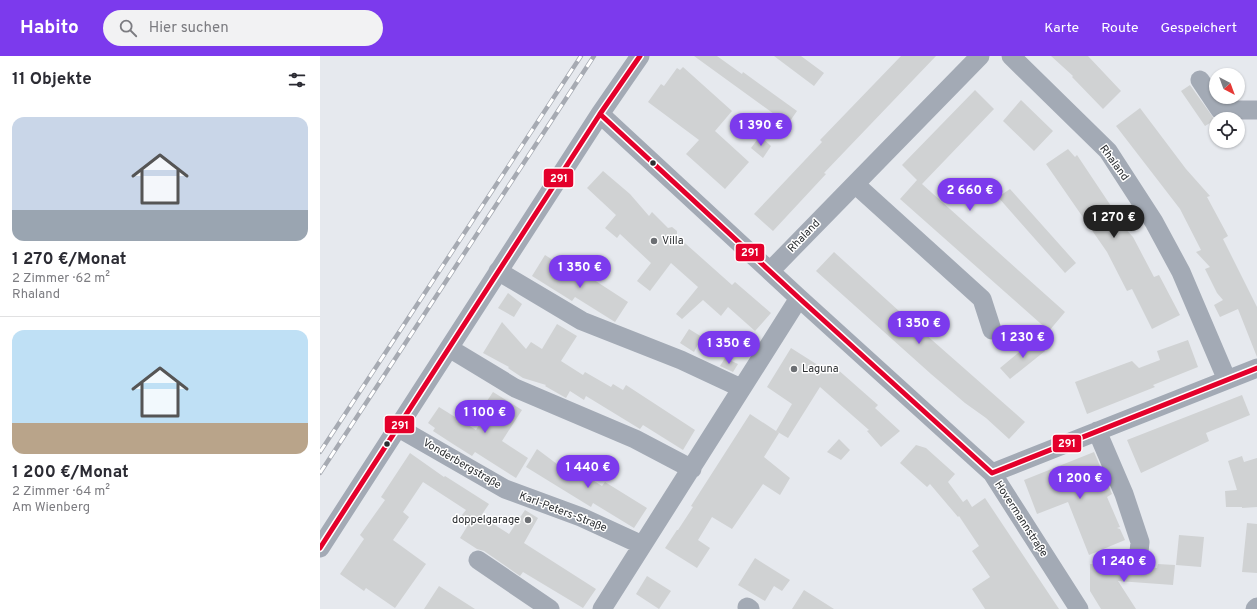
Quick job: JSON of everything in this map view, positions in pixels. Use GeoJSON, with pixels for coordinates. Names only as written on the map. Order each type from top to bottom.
{"type":"FeatureCollection","features":[{"type":"Feature","properties":{"kind":"street"},"geometry":{"type":"LineString","coordinates":[[320,548],[600,114],[640,56]]}},
{"type":"Feature","properties":{"kind":"street","name":"Rhaland"},"geometry":{"type":"LineString","coordinates":[[770,271],[980,56]]}},
{"type":"Feature","properties":{"kind":"street","name":"Rhaland"},"geometry":{"type":"LineString","coordinates":[[1011,56],[1108,151],[1154,222],[1181,272],[1227,380]]}},
{"type":"Feature","properties":{"kind":"street"},"geometry":{"type":"LineString","coordinates":[[1200,80],[1220,110],[1257,110]]}},
{"type":"Feature","properties":{"kind":"street","name":"Hovermannstraße"},"geometry":{"type":"LineString","coordinates":[[600,114],[799,298],[992,473],[1079,609]]}},
{"type":"Feature","properties":{"kind":"street"},"geometry":{"type":"LineString","coordinates":[[855,184],[982,300],[992,330]]}},
{"type":"Feature","properties":{"kind":"street"},"geometry":{"type":"LineString","coordinates":[[498,271],[582,321],[681,360],[741,388]]}},
{"type":"Feature","properties":{"kind":"street"},"geometry":{"type":"LineString","coordinates":[[602,609],[799,298]]}},
{"type":"Feature","properties":{"kind":"street"},"geometry":{"type":"LineString","coordinates":[[449,348],[515,388],[635,439],[692,469]]}},
{"type":"Feature","properties":{"kind":"street"},"geometry":{"type":"LineString","coordinates":[[992,473],[1257,368]]}},
{"type":"Feature","properties":{"kind":"street","name":"Vonderbergstraße"},"geometry":{"type":"LineString","coordinates":[[397,427],[505,489]]}},
{"type":"Feature","properties":{"kind":"street"},"geometry":{"type":"LineString","coordinates":[[1097,431],[1124,494],[1140,542],[1139,552]]}},
{"type":"Feature","properties":{"kind":"street","name":"Karl-Peters-Straße"},"geometry":{"type":"LineString","coordinates":[[505,489],[581,517],[642,545]]}},
{"type":"Feature","properties":{"kind":"street"},"geometry":{"type":"LineString","coordinates":[[478,560],[550,609]]}},
{"type":"Feature","properties":{"kind":"building"},"geometry":{"type":"Polygon","coordinates":[[[694,56],[717,56],[742,74],[743,72],[797,111],[788,124],[694,56]]]}},
{"type":"Feature","properties":{"kind":"building"},"geometry":{"type":"Polygon","coordinates":[[[774,56],[801,56],[824,73],[814,86],[774,56]]]}},
{"type":"Feature","properties":{"kind":"building"},"geometry":{"type":"Polygon","coordinates":[[[901,56],[936,56],[824,173],[826,174],[773,231],[754,214],[822,142],[820,140],[901,56]]]}},
{"type":"Feature","properties":{"kind":"building"},"geometry":{"type":"Polygon","coordinates":[[[1051,56],[1088,56],[1121,91],[1103,109],[1072,77],[1073,76],[1051,56]]]}},
{"type":"Feature","properties":{"kind":"building"},"geometry":{"type":"Polygon","coordinates":[[[683,67],[732,111],[715,131],[749,162],[725,189],[686,154],[699,140],[648,102],[661,84],[664,86],[677,68],[680,70],[683,67]]]}},
{"type":"Feature","properties":{"kind":"building"},"geometry":{"type":"Polygon","coordinates":[[[1190,85],[1209,112],[1209,124],[1205,126],[1181,91],[1190,85]]]}},
{"type":"Feature","properties":{"kind":"building"},"geometry":{"type":"Polygon","coordinates":[[[975,90],[994,109],[922,184],[1065,312],[1049,331],[900,199],[917,180],[902,165],[975,90]]]}},
{"type":"Feature","properties":{"kind":"building"},"geometry":{"type":"Polygon","coordinates":[[[1021,100],[1053,131],[1034,151],[1003,121],[1021,100]]]}},
{"type":"Feature","properties":{"kind":"building"},"geometry":{"type":"Polygon","coordinates":[[[1140,108],[1186,169],[1210,196],[1207,197],[1228,236],[1223,239],[1257,307],[1257,357],[1238,309],[1220,317],[1214,305],[1223,300],[1217,293],[1205,269],[1210,267],[1196,252],[1201,250],[1180,209],[1116,126],[1140,108]]]}},
{"type":"Feature","properties":{"kind":"building"},"geometry":{"type":"Polygon","coordinates":[[[760,136],[771,146],[763,158],[751,148],[760,136]]]}},
{"type":"Feature","properties":{"kind":"building"},"geometry":{"type":"Polygon","coordinates":[[[1068,149],[1075,157],[1077,155],[1110,206],[1122,221],[1120,223],[1133,237],[1154,277],[1159,275],[1180,315],[1152,329],[1132,289],[1127,291],[1107,252],[1046,164],[1068,149]]]}},
{"type":"Feature","properties":{"kind":"building"},"geometry":{"type":"Polygon","coordinates":[[[603,171],[630,194],[649,216],[652,212],[668,228],[672,227],[677,231],[677,236],[732,285],[735,282],[771,313],[755,331],[728,307],[721,316],[703,300],[682,319],[676,314],[698,287],[671,263],[650,291],[637,281],[651,263],[620,234],[617,238],[605,228],[616,215],[587,188],[603,171]]]}},
{"type":"Feature","properties":{"kind":"building"},"geometry":{"type":"Polygon","coordinates":[[[1010,189],[1076,263],[1065,273],[998,197],[1010,189]]]}},
{"type":"Feature","properties":{"kind":"building"},"geometry":{"type":"Polygon","coordinates":[[[834,252],[1025,422],[1009,439],[986,418],[965,403],[931,374],[816,271],[834,252]]]}},
{"type":"Feature","properties":{"kind":"building"},"geometry":{"type":"Polygon","coordinates":[[[545,255],[585,280],[588,276],[628,302],[615,322],[575,297],[572,301],[532,276],[545,255]]]}},
{"type":"Feature","properties":{"kind":"building"},"geometry":{"type":"Polygon","coordinates":[[[508,293],[522,304],[514,317],[498,308],[508,293]]]}},
{"type":"Feature","properties":{"kind":"building"},"geometry":{"type":"Polygon","coordinates":[[[502,322],[526,349],[531,342],[542,349],[557,324],[577,336],[561,361],[583,375],[585,372],[611,387],[613,384],[623,390],[626,385],[695,430],[683,450],[643,425],[640,429],[586,396],[584,400],[570,391],[566,398],[545,386],[546,385],[523,378],[508,368],[509,367],[483,353],[502,322]]]}},
{"type":"Feature","properties":{"kind":"building"},"geometry":{"type":"Polygon","coordinates":[[[689,329],[702,337],[694,352],[680,343],[689,329]]]}},
{"type":"Feature","properties":{"kind":"building"},"geometry":{"type":"Polygon","coordinates":[[[1035,339],[1045,351],[1010,379],[1000,368],[1035,339]]]}},
{"type":"Feature","properties":{"kind":"building"},"geometry":{"type":"Polygon","coordinates":[[[1188,340],[1198,367],[1153,385],[1155,387],[1087,414],[1075,382],[1132,361],[1139,368],[1160,360],[1157,351],[1188,340]]]}},
{"type":"Feature","properties":{"kind":"building"},"geometry":{"type":"Polygon","coordinates":[[[791,348],[832,374],[836,368],[878,405],[875,408],[900,431],[881,447],[867,431],[869,430],[820,387],[788,438],[776,431],[792,404],[767,387],[791,348]]]}},
{"type":"Feature","properties":{"kind":"building"},"geometry":{"type":"Polygon","coordinates":[[[725,358],[738,364],[733,372],[720,366],[725,358]]]}},
{"type":"Feature","properties":{"kind":"building"},"geometry":{"type":"Polygon","coordinates":[[[493,392],[522,410],[502,441],[528,458],[516,478],[475,452],[472,456],[433,431],[435,428],[428,423],[439,407],[476,430],[490,407],[485,404],[493,392]]]}},
{"type":"Feature","properties":{"kind":"building"},"geometry":{"type":"Polygon","coordinates":[[[1242,395],[1250,415],[1206,433],[1209,441],[1141,473],[1127,440],[1242,395]]]}},
{"type":"Feature","properties":{"kind":"building"},"geometry":{"type":"Polygon","coordinates":[[[750,414],[779,433],[764,457],[790,478],[780,495],[763,484],[732,529],[712,517],[698,540],[710,548],[697,568],[665,548],[693,507],[691,506],[750,414]]]}},
{"type":"Feature","properties":{"kind":"building"},"geometry":{"type":"Polygon","coordinates":[[[839,439],[850,450],[841,460],[827,452],[839,439]]]}},
{"type":"Feature","properties":{"kind":"building"},"geometry":{"type":"Polygon","coordinates":[[[916,445],[926,448],[955,474],[948,482],[963,502],[967,499],[972,507],[985,498],[1059,609],[985,609],[972,589],[990,577],[972,551],[979,546],[959,516],[958,517],[930,484],[927,487],[900,463],[916,445]]]}},
{"type":"Feature","properties":{"kind":"building"},"geometry":{"type":"Polygon","coordinates":[[[537,449],[561,467],[564,462],[602,486],[605,482],[647,508],[634,528],[593,503],[591,507],[526,467],[537,449]]]}},
{"type":"Feature","properties":{"kind":"building"},"geometry":{"type":"Polygon","coordinates":[[[1094,452],[1112,494],[1107,497],[1120,527],[1117,528],[1120,529],[1125,540],[1089,555],[1068,502],[1037,514],[1024,480],[1094,452]]]}},
{"type":"Feature","properties":{"kind":"building"},"geometry":{"type":"Polygon","coordinates":[[[410,453],[444,477],[445,476],[489,504],[481,516],[509,534],[525,510],[538,518],[524,543],[596,589],[583,608],[523,572],[520,576],[484,551],[477,549],[460,538],[468,525],[458,520],[466,510],[423,482],[403,512],[409,517],[393,540],[426,564],[395,608],[366,588],[364,591],[340,574],[364,539],[360,535],[385,500],[381,497],[410,453]]]}},
{"type":"Feature","properties":{"kind":"building"},"geometry":{"type":"Polygon","coordinates":[[[1242,456],[1244,462],[1257,458],[1257,507],[1226,507],[1225,491],[1237,490],[1228,461],[1242,456]]]}},
{"type":"Feature","properties":{"kind":"building"},"geometry":{"type":"Polygon","coordinates":[[[1247,523],[1257,524],[1257,573],[1242,572],[1247,523]]]}},
{"type":"Feature","properties":{"kind":"building"},"geometry":{"type":"Polygon","coordinates":[[[1179,535],[1204,537],[1201,567],[1176,565],[1179,535]]]}},
{"type":"Feature","properties":{"kind":"building"},"geometry":{"type":"Polygon","coordinates":[[[755,558],[790,580],[782,591],[774,586],[765,601],[738,585],[755,558]]]}},
{"type":"Feature","properties":{"kind":"building"},"geometry":{"type":"Polygon","coordinates":[[[1090,564],[1157,568],[1158,564],[1175,565],[1173,585],[1118,581],[1136,609],[1101,609],[1090,591],[1090,564]]]}},
{"type":"Feature","properties":{"kind":"building"},"geometry":{"type":"Polygon","coordinates":[[[647,576],[671,591],[659,609],[636,594],[647,576]]]}},
{"type":"Feature","properties":{"kind":"building"},"geometry":{"type":"Polygon","coordinates":[[[439,586],[453,595],[475,609],[424,609],[439,586]]]}},
{"type":"Feature","properties":{"kind":"building"},"geometry":{"type":"Polygon","coordinates":[[[804,590],[834,609],[792,609],[804,590]]]}},
{"type":"Feature","properties":{"kind":"railway"},"geometry":{"type":"LineString","coordinates":[[320,452],[581,56]]}},
{"type":"Feature","properties":{"kind":"railway"},"geometry":{"type":"LineString","coordinates":[[320,473],[594,56]]}},
{"type":"Feature","properties":{"kind":"transit line","name":"291"},"geometry":{"type":"LineString","coordinates":[[320,548],[600,114],[640,56]]}},
{"type":"Feature","properties":{"kind":"transit line","name":"291"},"geometry":{"type":"LineString","coordinates":[[600,114],[799,298],[992,473],[1257,368]]}},
{"type":"Feature","properties":{"kind":"place","name":"Villa"},"geometry":{"type":"Point","coordinates":[654,241]}},
{"type":"Feature","properties":{"kind":"place","name":"Laguna"},"geometry":{"type":"Point","coordinates":[794,369]}},
{"type":"Feature","properties":{"kind":"place","name":"doppelgarage"},"geometry":{"type":"Point","coordinates":[528,520]}}]}
